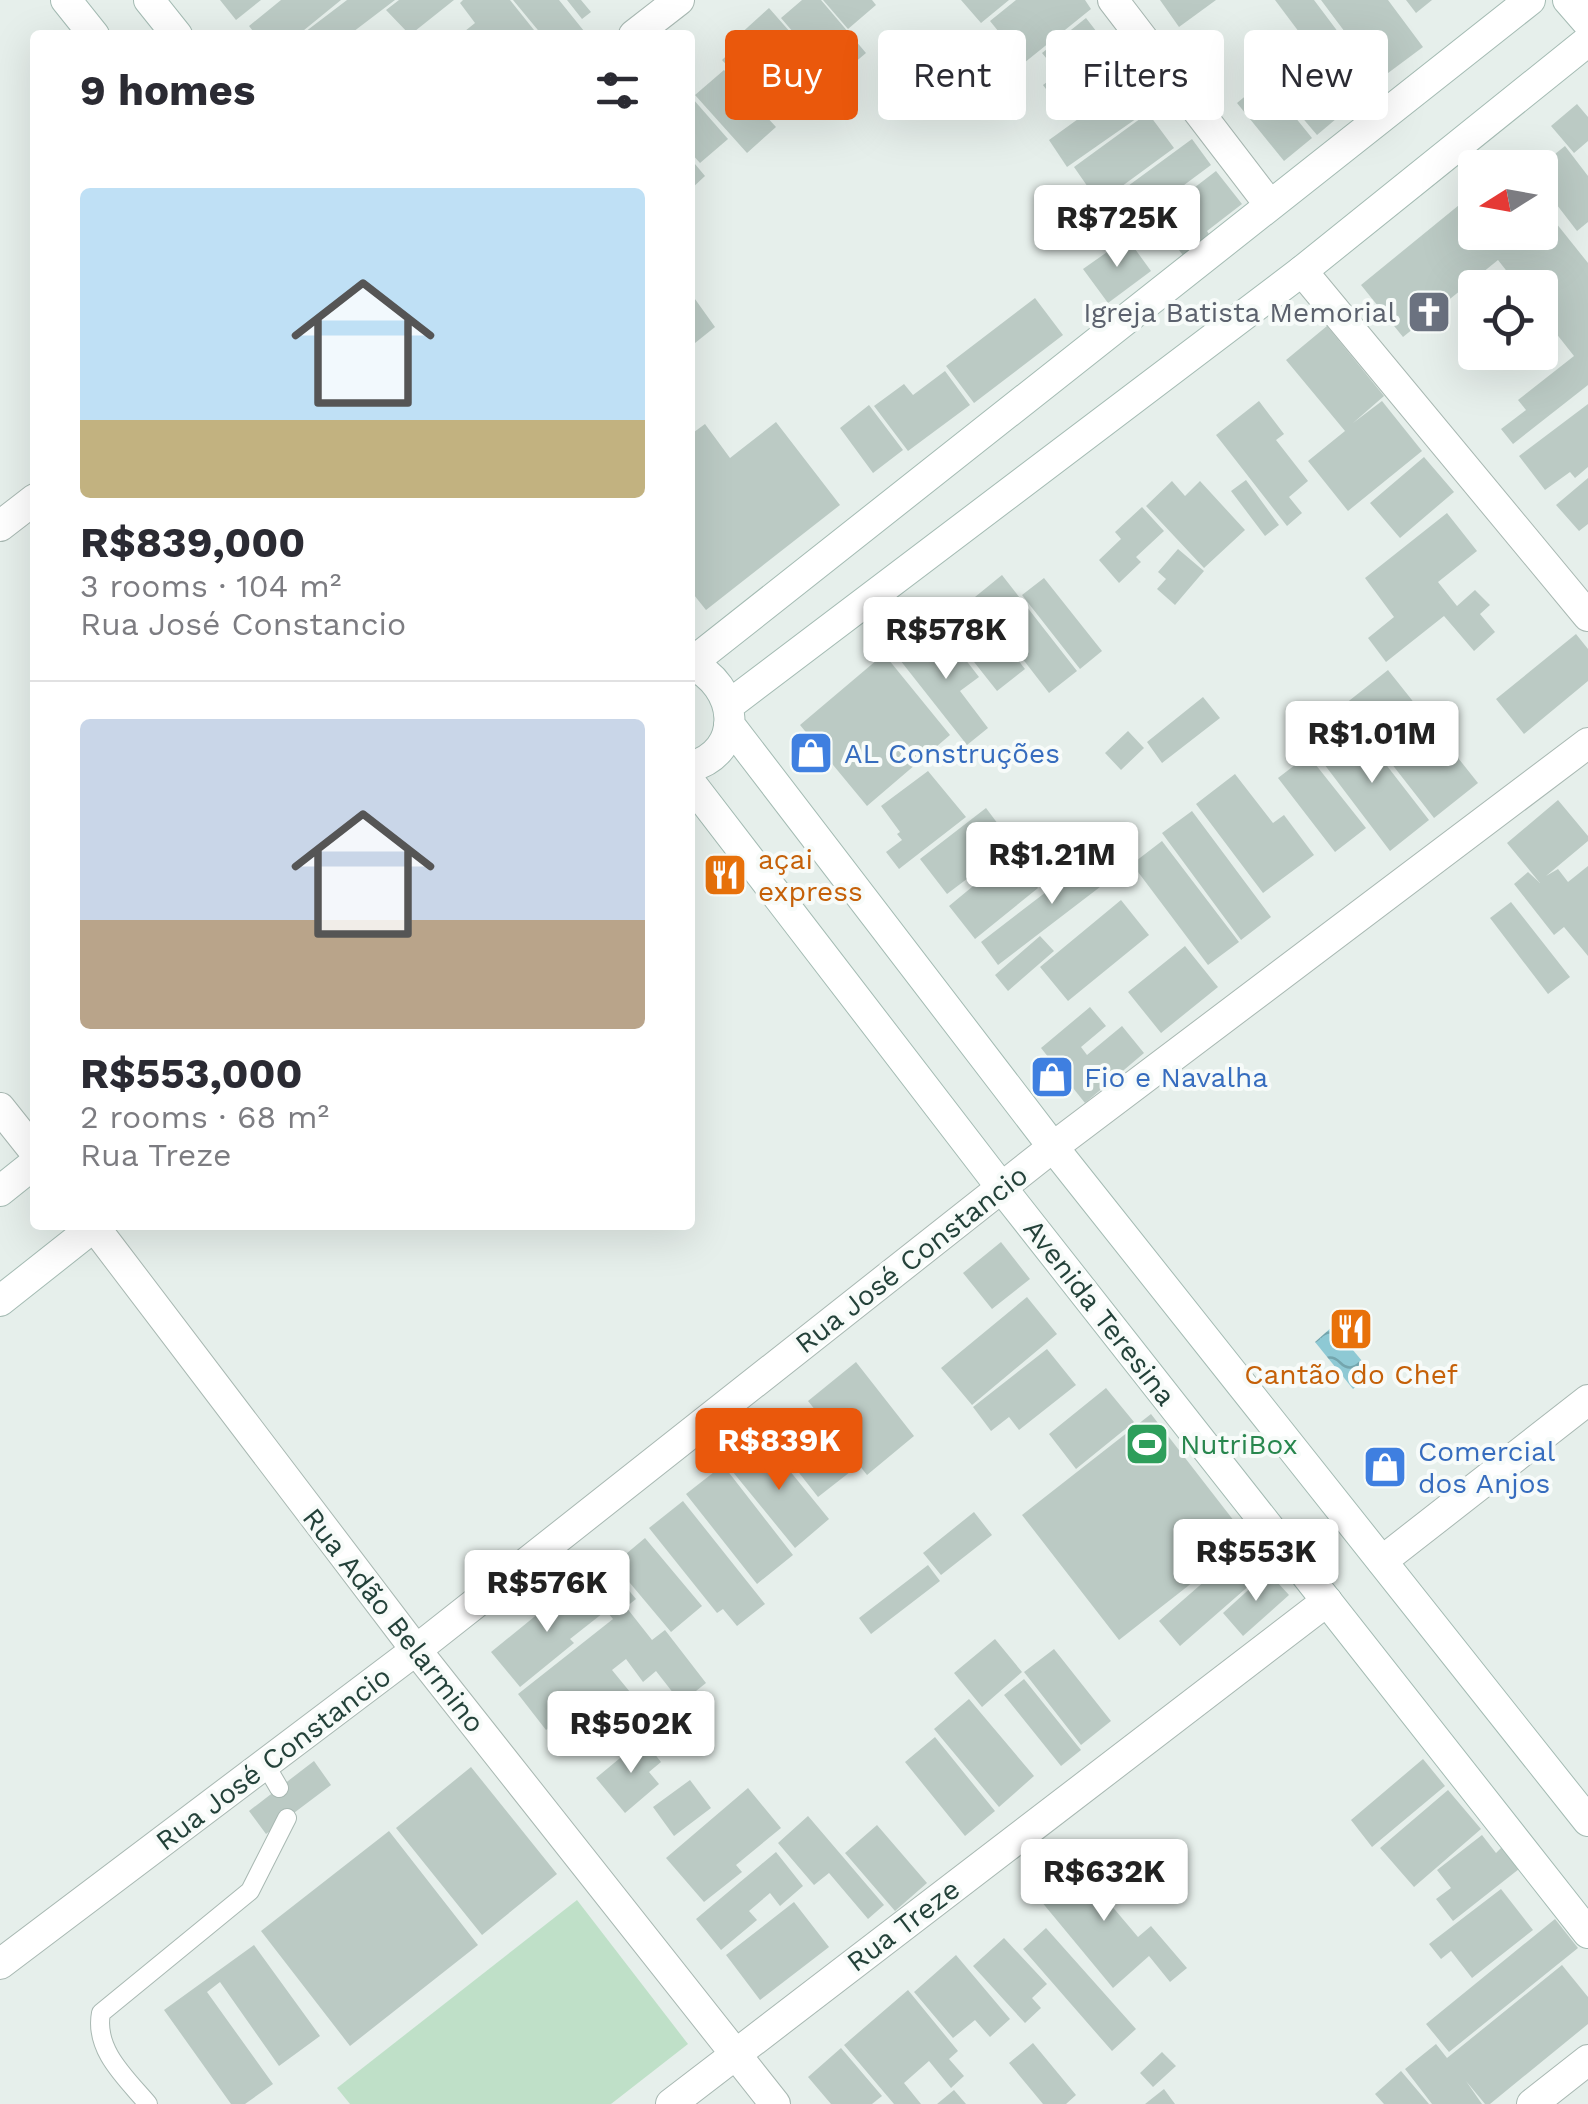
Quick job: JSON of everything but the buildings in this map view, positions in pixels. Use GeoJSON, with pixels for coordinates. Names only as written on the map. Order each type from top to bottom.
{"type":"FeatureCollection","features":[{"type":"Feature","properties":{"kind":"main road"},"geometry":{"type":"LineString","coordinates":[[66,0],[90,30]]}},
{"type":"Feature","properties":{"kind":"main road"},"geometry":{"type":"LineString","coordinates":[[640,30],[678,0]]}},
{"type":"Feature","properties":{"kind":"main road"},"geometry":{"type":"LineString","coordinates":[[1113,0],[1270,204]]}},
{"type":"Feature","properties":{"kind":"main road"},"geometry":{"type":"LineString","coordinates":[[695,660],[1530,0]]}},
{"type":"Feature","properties":{"kind":"main road"},"geometry":{"type":"LineString","coordinates":[[1568,0],[1588,23]]}},
{"type":"Feature","properties":{"kind":"main road"},"geometry":{"type":"LineString","coordinates":[[695,764],[712,755],[724,741],[729,715],[1302,271],[1588,41]]}},
{"type":"Feature","properties":{"kind":"main road"},"geometry":{"type":"LineString","coordinates":[[1302,271],[1588,616]]}},
{"type":"Feature","properties":{"kind":"main road"},"geometry":{"type":"LineString","coordinates":[[0,526],[30,502]]}},
{"type":"Feature","properties":{"kind":"main road"},"geometry":{"type":"LineString","coordinates":[[695,667],[715,680],[729,715],[1054,1147],[1588,1821]]}},
{"type":"Feature","properties":{"kind":"main road","name":"Rua José Constancio"},"geometry":{"type":"LineString","coordinates":[[0,1964],[272,1776],[416,1650],[1001,1188],[1588,743]]}},
{"type":"Feature","properties":{"kind":"main road","name":"Avenida Teresina"},"geometry":{"type":"LineString","coordinates":[[695,789],[1001,1188],[1588,1933]]}},
{"type":"Feature","properties":{"kind":"main road"},"geometry":{"type":"LineString","coordinates":[[0,1108],[30,1146]]}},
{"type":"Feature","properties":{"kind":"main road"},"geometry":{"type":"LineString","coordinates":[[0,1192],[30,1167]]}},
{"type":"Feature","properties":{"kind":"main road"},"geometry":{"type":"LineString","coordinates":[[0,1301],[88,1230]]}},
{"type":"Feature","properties":{"kind":"main road","name":"Rua Adão Belarmino"},"geometry":{"type":"LineString","coordinates":[[98,1230],[416,1650],[775,2104]]}},
{"type":"Feature","properties":{"kind":"main road"},"geometry":{"type":"LineString","coordinates":[[1382,1561],[1588,1400]]}},
{"type":"Feature","properties":{"kind":"main road","name":"Rua Treze"},"geometry":{"type":"LineString","coordinates":[[670,2104],[1326,1601]]}},
{"type":"Feature","properties":{"kind":"main road"},"geometry":{"type":"LineString","coordinates":[[1532,2104],[1588,2060]]}},
{"type":"Feature","properties":{"kind":"lane"},"geometry":{"type":"LineString","coordinates":[[148,2104],[112,2060],[98,2031],[101,2014],[250,1891],[287,1818]]}},
{"type":"Feature","properties":{"kind":"green space"},"geometry":{"type":"Polygon","coordinates":[[[577,1900],[688,2044],[611,2104],[350,2104],[337,2088],[577,1900]]]}},
{"type":"Feature","properties":{"kind":"water"},"geometry":{"type":"Polygon","coordinates":[[[1333,1326],[1372,1373],[1353,1389],[1315,1342],[1333,1326]]]}},
{"type":"Feature","properties":{"kind":"place","name":"Igreja Batista Memorial"},"geometry":{"type":"Point","coordinates":[1429,312]}},
{"type":"Feature","properties":{"kind":"place","name":"AL Construções"},"geometry":{"type":"Point","coordinates":[811,753]}},
{"type":"Feature","properties":{"kind":"place","name":"açai express"},"geometry":{"type":"Point","coordinates":[725,875]}},
{"type":"Feature","properties":{"kind":"place","name":"Fio e Navalha"},"geometry":{"type":"Point","coordinates":[1052,1077]}},
{"type":"Feature","properties":{"kind":"place","name":"Cantão do Chef"},"geometry":{"type":"Point","coordinates":[1351,1329]}},
{"type":"Feature","properties":{"kind":"place","name":"NutriBox"},"geometry":{"type":"Point","coordinates":[1147,1444]}},
{"type":"Feature","properties":{"kind":"place","name":"Comercial dos Anjos"},"geometry":{"type":"Point","coordinates":[1385,1467]}}]}
